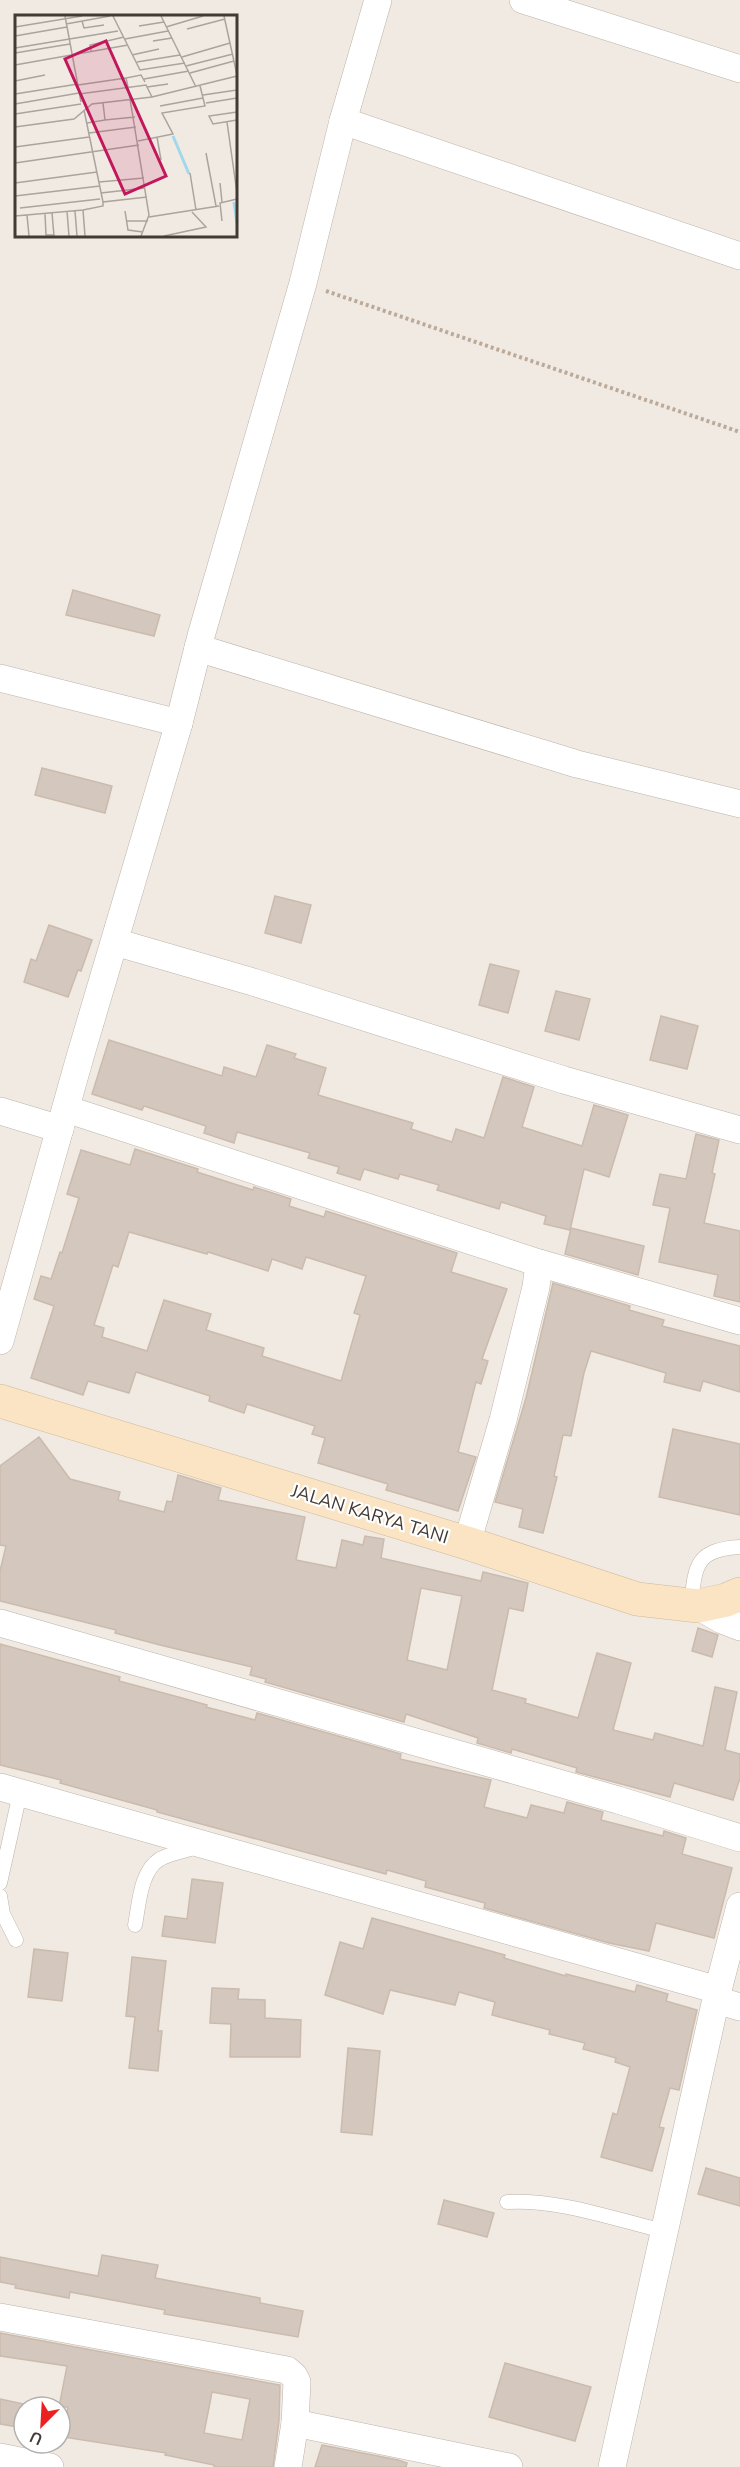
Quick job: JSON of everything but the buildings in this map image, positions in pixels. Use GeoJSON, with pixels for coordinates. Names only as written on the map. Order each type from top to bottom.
{"type":"FeatureCollection","features":[{"type":"Feature","properties":{"kind":"street"},"geometry":{"type":"LineString","coordinates":[[0,1341],[179,723],[198,648],[303,283],[344,121],[378,0]]}},
{"type":"Feature","properties":{"kind":"street"},"geometry":{"type":"LineString","coordinates":[[523,0],[740,69]]}},
{"type":"Feature","properties":{"kind":"street"},"geometry":{"type":"LineString","coordinates":[[344,121],[740,256]]}},
{"type":"Feature","properties":{"kind":"street"},"geometry":{"type":"LineString","coordinates":[[198,648],[577,764],[740,804]]}},
{"type":"Feature","properties":{"kind":"street"},"geometry":{"type":"LineString","coordinates":[[0,678],[179,723]]}},
{"type":"Feature","properties":{"kind":"street"},"geometry":{"type":"LineString","coordinates":[[115,942],[253,982],[564,1080],[740,1130]]}},
{"type":"Feature","properties":{"kind":"street"},"geometry":{"type":"LineString","coordinates":[[0,1111],[63,1119],[539,1263],[740,1321]]}},
{"type":"Feature","properties":{"kind":"street"},"geometry":{"type":"LineString","coordinates":[[467,1544],[505,1409],[536,1287],[539,1263]]}},
{"type":"Feature","properties":{"kind":"street","name":"JALAN KARYA TANI"},"geometry":{"type":"LineString","coordinates":[[0,1401],[467,1544],[637,1599],[694,1606],[726,1600],[740,1594]]}},
{"type":"Feature","properties":{"kind":"street"},"geometry":{"type":"LineString","coordinates":[[694,1606],[740,1627]]}},
{"type":"Feature","properties":{"kind":"street"},"geometry":{"type":"LineString","coordinates":[[0,1623],[618,1800],[740,1838]]}},
{"type":"Feature","properties":{"kind":"street"},"geometry":{"type":"LineString","coordinates":[[10,1790],[205,1844],[724,1999]]}},
{"type":"Feature","properties":{"kind":"street"},"geometry":{"type":"LineString","coordinates":[[612,2467],[664,2231],[724,1999],[740,1906]]}},
{"type":"Feature","properties":{"kind":"street"},"geometry":{"type":"LineString","coordinates":[[0,2317],[286,2370],[294,2376],[297,2382],[295,2422],[288,2467]]}},
{"type":"Feature","properties":{"kind":"street"},"geometry":{"type":"LineString","coordinates":[[295,2422],[509,2467]]}},
{"type":"Feature","properties":{"kind":"street"},"geometry":{"type":"LineString","coordinates":[[0,2457],[50,2467]]}},
{"type":"Feature","properties":{"kind":"lane"},"geometry":{"type":"LineString","coordinates":[[694,1606],[694,1573],[701,1559],[709,1553],[740,1547]]}},
{"type":"Feature","properties":{"kind":"lane"},"geometry":{"type":"LineString","coordinates":[[0,1883],[10,1790]]}},
{"type":"Feature","properties":{"kind":"lane"},"geometry":{"type":"LineString","coordinates":[[135,1925],[144,1882],[147,1874],[159,1860],[205,1844]]}},
{"type":"Feature","properties":{"kind":"lane"},"geometry":{"type":"LineString","coordinates":[[0,1896],[3,1914],[16,1940]]}},
{"type":"Feature","properties":{"kind":"lane"},"geometry":{"type":"LineString","coordinates":[[507,2202],[531,2201],[552,2204],[664,2231]]}},
{"type":"Feature","properties":{"kind":"path"},"geometry":{"type":"LineString","coordinates":[[303,283],[740,432]]}}]}
